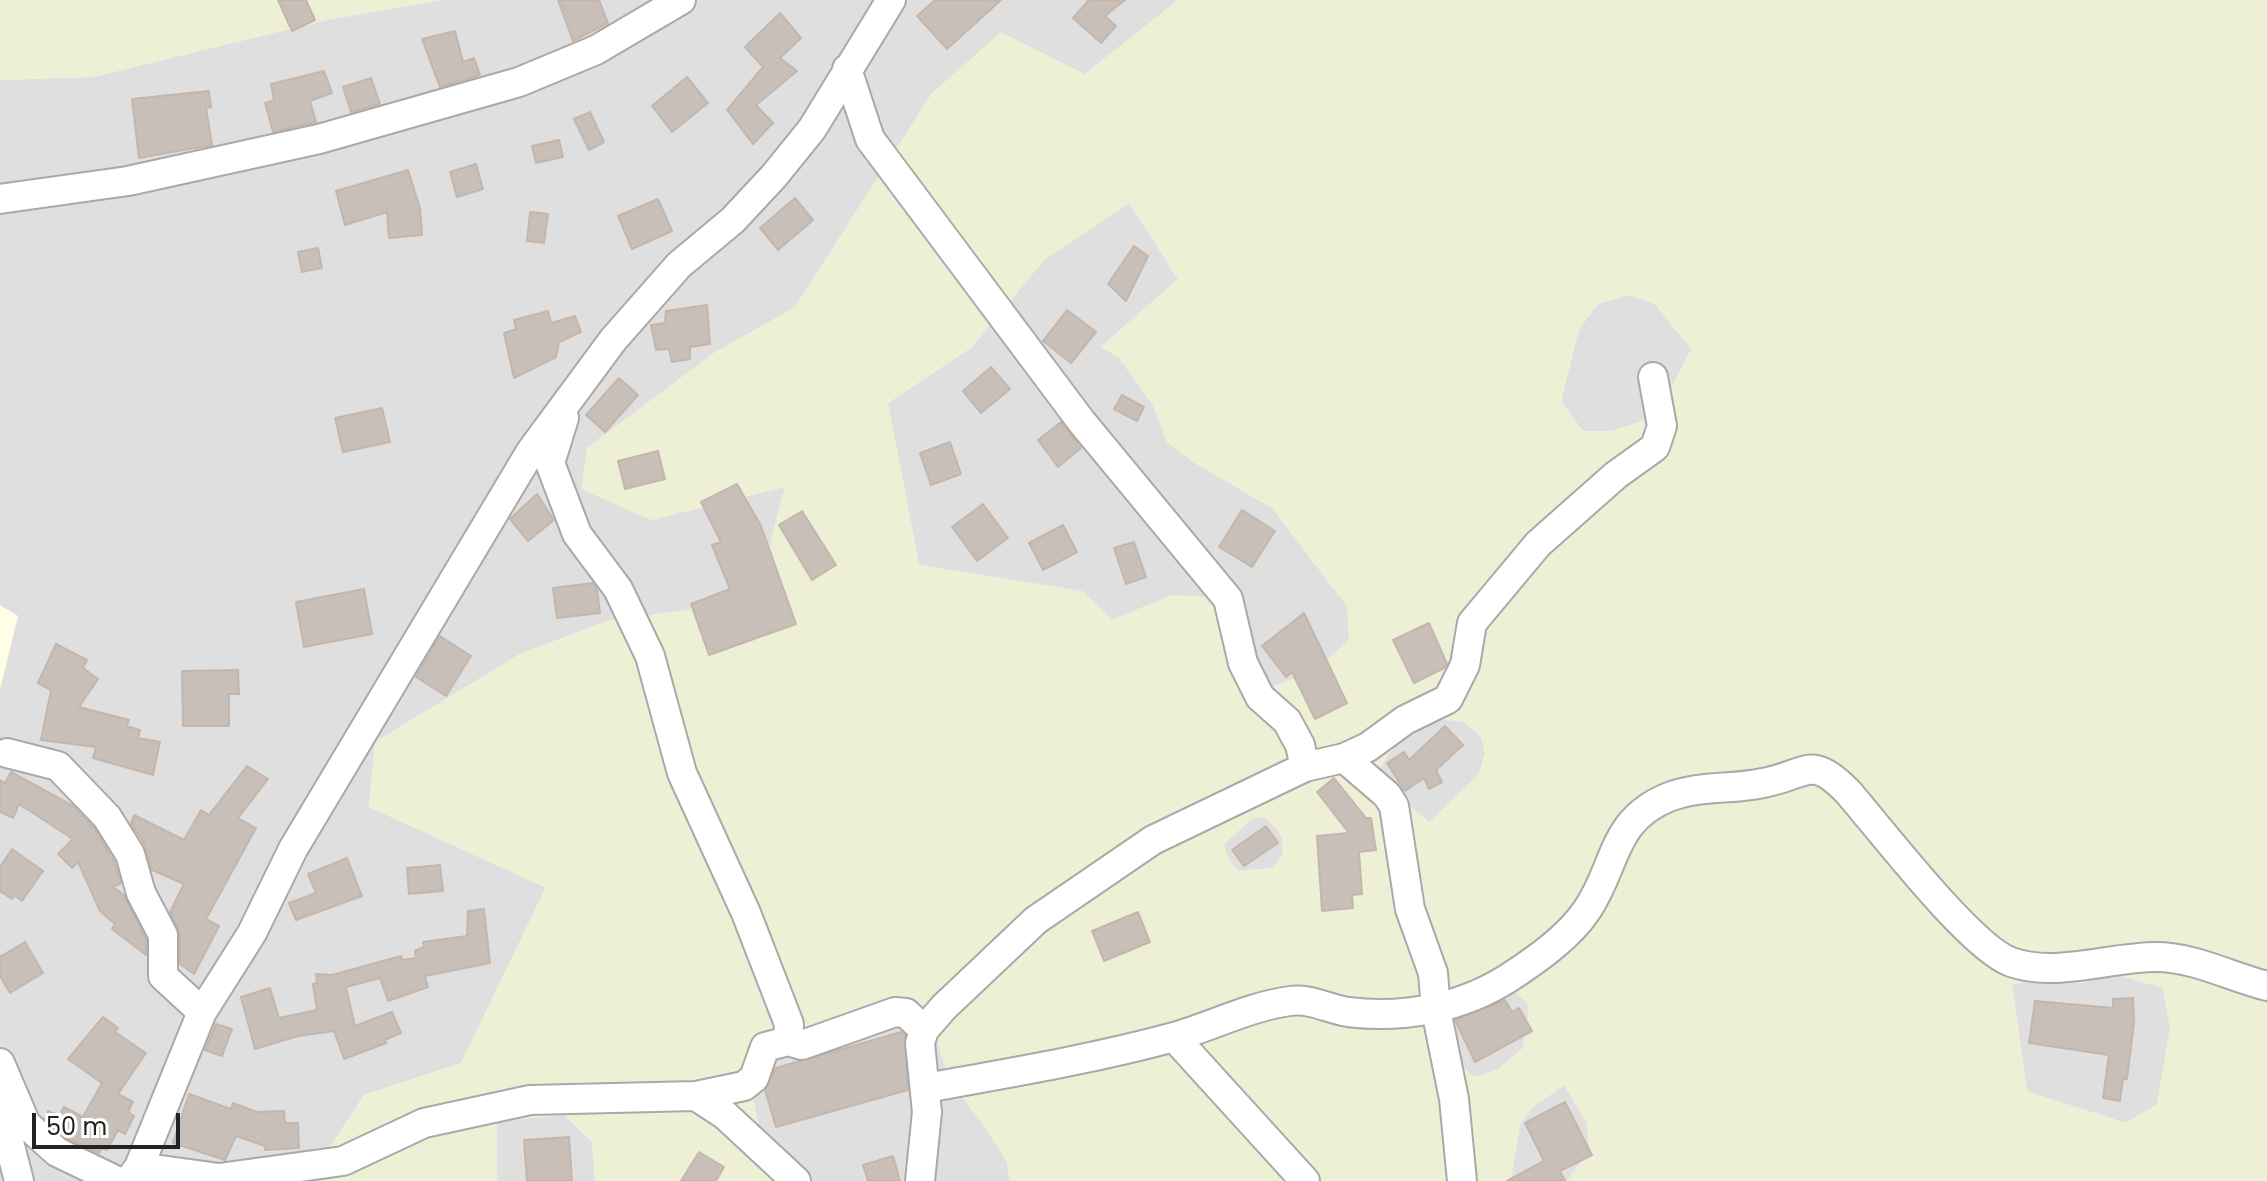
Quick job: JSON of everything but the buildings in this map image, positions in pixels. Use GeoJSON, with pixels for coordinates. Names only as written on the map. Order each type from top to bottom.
{"type":"FeatureCollection","features":[{"type":"Feature","properties":{"kind":"street"},"geometry":{"type":"LineString","coordinates":[[0,199],[128,181],[319,139],[519,82],[596,50],[681,0]]}},
{"type":"Feature","properties":{"kind":"street"},"geometry":{"type":"LineString","coordinates":[[128,1176],[202,1012],[252,933],[293,849],[531,451],[613,340],[679,265],[733,220],[812,129],[891,0]]}},
{"type":"Feature","properties":{"kind":"street"},"geometry":{"type":"LineString","coordinates":[[847,69],[870,139],[1081,421],[1228,599],[1243,663],[1260,697],[1287,721],[1300,745],[1305,767]]}},
{"type":"Feature","properties":{"kind":"street"},"geometry":{"type":"LineString","coordinates":[[920,1181],[926,1088],[921,1055],[924,1030],[944,1007],[1054,906],[1173,827],[1305,767],[1344,758],[1448,699],[1465,665],[1472,623],[1538,544],[1616,475],[1655,447],[1662,426],[1653,377]]}},
{"type":"Feature","properties":{"kind":"street"},"geometry":{"type":"LineString","coordinates":[[570,399],[550,463],[577,534],[618,589],[650,656],[682,773],[746,913],[789,1024],[788,1041]]}},
{"type":"Feature","properties":{"kind":"street"},"geometry":{"type":"LineString","coordinates":[[7,753],[58,766],[107,817],[130,854],[141,893],[163,935],[163,976],[202,1012]]}},
{"type":"Feature","properties":{"kind":"street"},"geometry":{"type":"LineString","coordinates":[[1344,758],[1387,795],[1394,806],[1410,909],[1431,960],[1436,1010],[1454,1099],[1462,1181]]}},
{"type":"Feature","properties":{"kind":"street"},"geometry":{"type":"LineString","coordinates":[[926,1088],[1045,1067],[1174,1037],[1292,1000],[1375,1014],[1436,1010],[1507,979],[1552,946],[1586,912],[1620,835],[1647,809],[1699,787],[1743,787],[1816,767],[1830,773],[1848,792],[1981,945],[2011,962],[2042,967],[2155,957],[2180,959],[2267,986]]}},
{"type":"Feature","properties":{"kind":"street"},"geometry":{"type":"LineString","coordinates":[[0,1063],[26,1124],[57,1152],[128,1176],[219,1178],[343,1161],[424,1123],[530,1100],[696,1096],[744,1086],[754,1078],[765,1047],[788,1041],[802,1045],[900,1011],[924,1030]]}},
{"type":"Feature","properties":{"kind":"street"},"geometry":{"type":"LineString","coordinates":[[1174,1037],[1305,1181]]}},
{"type":"Feature","properties":{"kind":"street"},"geometry":{"type":"LineString","coordinates":[[0,1063],[5,1126],[19,1181]]}},
{"type":"Feature","properties":{"kind":"street"},"geometry":{"type":"LineString","coordinates":[[696,1096],[725,1115],[796,1181]]}},
{"type":"Feature","properties":{"kind":"street"},"geometry":{"type":"LineString","coordinates":[[343,1181],[424,1123]]}},
{"type":"Feature","properties":{"kind":"shaded area"},"geometry":{"type":"Polygon","coordinates":[[[0,0],[441,0],[327,20],[93,77],[0,80],[0,0]]]}},
{"type":"Feature","properties":{"kind":"shaded area"},"geometry":{"type":"Polygon","coordinates":[[[441,0],[1178,0],[1085,74],[932,93],[795,307],[714,353],[587,448],[651,520],[785,487],[762,574],[688,610],[607,621],[520,654],[375,742],[369,807],[546,887],[461,1063],[364,1095],[312,1174],[299,1181],[0,1181],[0,80],[93,77],[327,20],[441,0]]]}},
{"type":"Feature","properties":{"kind":"shaded area"},"geometry":{"type":"Polygon","coordinates":[[[1178,0],[2267,0],[2267,1181],[1567,1181],[1589,1150],[1587,1123],[1564,1085],[1533,1107],[1520,1124],[1511,1181],[1010,1181],[1007,1162],[983,1124],[950,1083],[930,1018],[893,1014],[748,1066],[761,1141],[804,1181],[595,1181],[592,1142],[564,1115],[497,1121],[497,1181],[299,1181],[312,1174],[364,1095],[461,1063],[546,888],[369,807],[375,742],[520,654],[607,621],[688,610],[762,574],[785,487],[651,520],[581,489],[587,448],[714,353],[795,307],[932,93],[1001,32],[1085,74],[1178,0]],[[1129,203],[1044,260],[972,347],[888,403],[919,565],[1082,591],[1112,620],[1172,595],[1217,597],[1243,628],[1272,687],[1317,669],[1349,640],[1347,606],[1272,508],[1195,463],[1167,442],[1152,403],[1118,357],[1101,347],[1178,279],[1129,203]],[[1629,295],[1598,304],[1579,329],[1561,401],[1583,431],[1612,431],[1657,416],[1691,349],[1655,304],[1629,295]],[[1432,718],[1396,744],[1380,767],[1380,781],[1429,822],[1479,774],[1485,753],[1481,737],[1464,722],[1432,718]],[[1264,817],[1253,818],[1224,844],[1228,859],[1238,871],[1273,868],[1283,854],[1282,839],[1277,829],[1264,817]],[[2111,973],[2079,984],[2060,976],[2012,984],[2027,1091],[2126,1123],[2157,1104],[2170,1028],[2163,988],[2111,973]],[[1512,989],[1464,1003],[1451,1038],[1465,1069],[1474,1077],[1497,1070],[1523,1048],[1529,1005],[1512,989]]]}},
{"type":"Feature","properties":{"kind":"shaded area"},"geometry":{"type":"Polygon","coordinates":[[[1129,203],[1178,279],[1101,347],[1118,357],[1152,403],[1167,442],[1195,463],[1272,508],[1347,606],[1349,640],[1317,669],[1271,688],[1243,628],[1172,595],[1112,620],[1082,591],[919,565],[888,403],[972,347],[1044,260],[1129,203]]]}},
{"type":"Feature","properties":{"kind":"shaded area"},"geometry":{"type":"Polygon","coordinates":[[[1629,295],[1655,304],[1691,349],[1657,416],[1612,431],[1583,431],[1561,401],[1579,329],[1598,304],[1629,295]]]}},
{"type":"Feature","properties":{"kind":"shaded area"},"geometry":{"type":"Polygon","coordinates":[[[0,605],[18,616],[0,689],[0,605]]]}},
{"type":"Feature","properties":{"kind":"shaded area"},"geometry":{"type":"Polygon","coordinates":[[[1433,718],[1464,722],[1481,737],[1485,753],[1479,775],[1429,823],[1380,781],[1380,767],[1396,744],[1433,718]]]}},
{"type":"Feature","properties":{"kind":"shaded area"},"geometry":{"type":"Polygon","coordinates":[[[1253,817],[1264,817],[1277,828],[1282,839],[1283,855],[1273,868],[1238,871],[1228,859],[1224,844],[1253,817]]]}},
{"type":"Feature","properties":{"kind":"shaded area"},"geometry":{"type":"Polygon","coordinates":[[[2111,973],[2163,988],[2170,1028],[2157,1105],[2126,1123],[2027,1092],[2012,984],[2111,973]]]}},
{"type":"Feature","properties":{"kind":"shaded area"},"geometry":{"type":"Polygon","coordinates":[[[1512,989],[1529,1005],[1523,1048],[1497,1070],[1474,1078],[1465,1070],[1451,1038],[1464,1003],[1512,989]]]}},
{"type":"Feature","properties":{"kind":"shaded area"},"geometry":{"type":"Polygon","coordinates":[[[930,1018],[983,1124],[1007,1162],[1010,1181],[804,1181],[761,1141],[748,1066],[791,1043],[930,1018]]]}},
{"type":"Feature","properties":{"kind":"shaded area"},"geometry":{"type":"Polygon","coordinates":[[[1564,1085],[1587,1123],[1589,1150],[1567,1181],[1511,1181],[1520,1124],[1533,1107],[1564,1085]]]}},
{"type":"Feature","properties":{"kind":"shaded area"},"geometry":{"type":"Polygon","coordinates":[[[564,1115],[592,1142],[595,1181],[497,1181],[497,1121],[564,1115]]]}}]}
